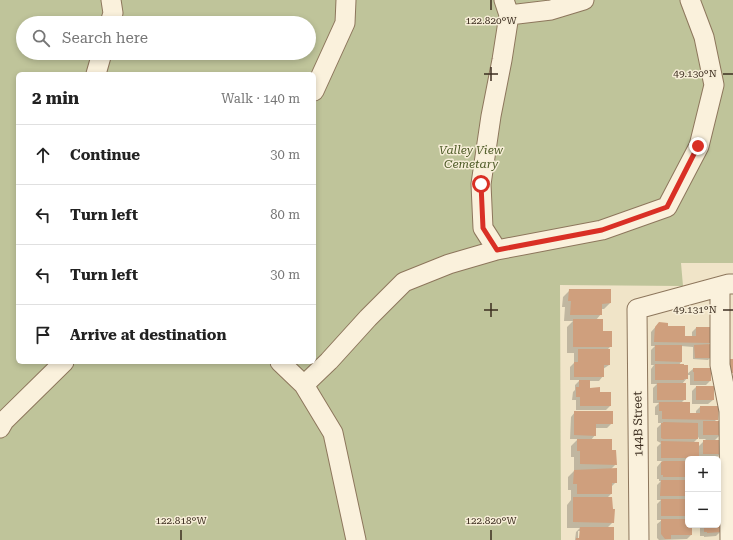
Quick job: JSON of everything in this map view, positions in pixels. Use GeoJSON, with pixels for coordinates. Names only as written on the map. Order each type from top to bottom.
{"type":"FeatureCollection","features":[{"type":"Feature","properties":{"kind":"street"},"geometry":{"type":"LineString","coordinates":[[110,0],[113,13],[112,16]]}},
{"type":"Feature","properties":{"kind":"street"},"geometry":{"type":"LineString","coordinates":[[316,87],[345,23],[346,0]]}},
{"type":"Feature","properties":{"kind":"street"},"geometry":{"type":"LineString","coordinates":[[497,250],[483,228],[481,184],[491,116],[502,60],[507,8],[551,10],[584,0]]}},
{"type":"Feature","properties":{"kind":"street"},"geometry":{"type":"LineString","coordinates":[[304,385],[329,361],[368,318],[404,282],[449,264],[497,250],[602,230],[667,207],[698,146],[714,85],[704,36],[690,0]]}},
{"type":"Feature","properties":{"kind":"street"},"geometry":{"type":"LineString","coordinates":[[97,72],[100,60]]}},
{"type":"Feature","properties":{"kind":"street"},"geometry":{"type":"LineString","coordinates":[[726,285],[720,365],[729,411],[730,540]]}},
{"type":"Feature","properties":{"kind":"street","name":"144B Street"},"geometry":{"type":"LineString","coordinates":[[639,540],[637,309],[726,285]]}},
{"type":"Feature","properties":{"kind":"street"},"geometry":{"type":"LineString","coordinates":[[0,428],[4,421],[62,364]]}},
{"type":"Feature","properties":{"kind":"street"},"geometry":{"type":"LineString","coordinates":[[282,364],[304,385],[332,433],[356,540]]}},
{"type":"Feature","properties":{"kind":"green space","name":"Valley View Cemetary"},"geometry":{"type":"Polygon","coordinates":[[[0,0],[733,0],[733,263],[681,263],[683,286],[560,285],[561,540],[0,540],[0,0]]]}},
{"type":"Feature","properties":{"kind":"building"},"geometry":{"type":"Polygon","coordinates":[[[569,289],[611,289],[611,303],[602,304],[602,315],[570,315],[571,301],[568,301],[569,289]]]}},
{"type":"Feature","properties":{"kind":"building"},"geometry":{"type":"Polygon","coordinates":[[[573,319],[603,319],[603,331],[612,331],[612,347],[573,347],[573,319]]]}},
{"type":"Feature","properties":{"kind":"building"},"geometry":{"type":"Polygon","coordinates":[[[659,322],[668,323],[668,326],[685,326],[685,336],[696,336],[696,327],[711,327],[711,343],[654,342],[655,327],[659,322]]]}},
{"type":"Feature","properties":{"kind":"building"},"geometry":{"type":"Polygon","coordinates":[[[711,344],[711,358],[695,358],[694,345],[711,344]]]}},
{"type":"Feature","properties":{"kind":"building"},"geometry":{"type":"Polygon","coordinates":[[[655,345],[682,345],[682,362],[655,361],[655,345]]]}},
{"type":"Feature","properties":{"kind":"building"},"geometry":{"type":"Polygon","coordinates":[[[578,349],[610,349],[610,365],[604,365],[604,377],[574,377],[574,362],[578,362],[578,349]]]}},
{"type":"Feature","properties":{"kind":"building"},"geometry":{"type":"Polygon","coordinates":[[[725,359],[733,359],[733,373],[725,374],[725,359]]]}},
{"type":"Feature","properties":{"kind":"building"},"geometry":{"type":"Polygon","coordinates":[[[655,364],[688,365],[688,379],[655,380],[655,364]]]}},
{"type":"Feature","properties":{"kind":"building"},"geometry":{"type":"Polygon","coordinates":[[[693,368],[711,368],[711,381],[694,381],[693,368]]]}},
{"type":"Feature","properties":{"kind":"building"},"geometry":{"type":"Polygon","coordinates":[[[579,380],[590,380],[590,388],[600,387],[600,392],[611,392],[611,406],[580,406],[580,397],[576,397],[576,387],[579,387],[579,380]]]}},
{"type":"Feature","properties":{"kind":"building"},"geometry":{"type":"Polygon","coordinates":[[[657,383],[686,383],[686,400],[657,400],[657,383]]]}},
{"type":"Feature","properties":{"kind":"building"},"geometry":{"type":"Polygon","coordinates":[[[696,386],[714,386],[714,400],[696,400],[696,386]]]}},
{"type":"Feature","properties":{"kind":"building"},"geometry":{"type":"Polygon","coordinates":[[[659,402],[690,402],[690,413],[700,413],[700,406],[719,406],[718,420],[662,419],[662,411],[659,411],[659,402]]]}},
{"type":"Feature","properties":{"kind":"building"},"geometry":{"type":"Polygon","coordinates":[[[574,411],[613,411],[613,424],[596,424],[596,436],[574,435],[574,411]]]}},
{"type":"Feature","properties":{"kind":"building"},"geometry":{"type":"Polygon","coordinates":[[[703,421],[721,421],[721,435],[703,435],[703,421]]]}},
{"type":"Feature","properties":{"kind":"building"},"geometry":{"type":"Polygon","coordinates":[[[661,423],[698,423],[698,439],[663,439],[661,438],[661,423]]]}},
{"type":"Feature","properties":{"kind":"building"},"geometry":{"type":"Polygon","coordinates":[[[577,439],[612,439],[612,450],[616,450],[617,465],[580,464],[580,451],[577,451],[577,439]]]}},
{"type":"Feature","properties":{"kind":"building"},"geometry":{"type":"Polygon","coordinates":[[[703,440],[722,440],[721,454],[703,454],[703,440]]]}},
{"type":"Feature","properties":{"kind":"building"},"geometry":{"type":"Polygon","coordinates":[[[661,441],[699,442],[699,456],[685,456],[685,458],[661,458],[661,441]]]}},
{"type":"Feature","properties":{"kind":"building"},"geometry":{"type":"Polygon","coordinates":[[[685,461],[685,477],[663,477],[663,475],[661,475],[661,462],[685,461]]]}},
{"type":"Feature","properties":{"kind":"building"},"geometry":{"type":"Polygon","coordinates":[[[617,468],[617,483],[612,483],[612,494],[577,494],[577,484],[573,484],[574,470],[617,468]]]}},
{"type":"Feature","properties":{"kind":"building"},"geometry":{"type":"Polygon","coordinates":[[[661,480],[685,480],[685,496],[660,496],[661,480]]]}},
{"type":"Feature","properties":{"kind":"building"},"geometry":{"type":"Polygon","coordinates":[[[573,497],[612,497],[613,509],[615,509],[614,523],[573,522],[573,497]]]}},
{"type":"Feature","properties":{"kind":"building"},"geometry":{"type":"Polygon","coordinates":[[[661,499],[685,499],[685,516],[661,516],[661,499]]]}},
{"type":"Feature","properties":{"kind":"building"},"geometry":{"type":"Polygon","coordinates":[[[661,519],[685,519],[685,528],[692,528],[692,535],[671,535],[671,539],[665,539],[661,534],[661,519]]]}},
{"type":"Feature","properties":{"kind":"building"},"geometry":{"type":"Polygon","coordinates":[[[580,527],[614,527],[614,540],[576,540],[576,538],[579,538],[580,527]]]}},
{"type":"Feature","properties":{"kind":"building"},"geometry":{"type":"Polygon","coordinates":[[[704,528],[721,528],[721,532],[704,532],[704,528]]]}},
{"type":"Feature","properties":{"kind":"route"},"geometry":{"type":"LineString","coordinates":[[481,184],[483,228],[497,250],[602,230],[667,207],[698,146]]}}]}
